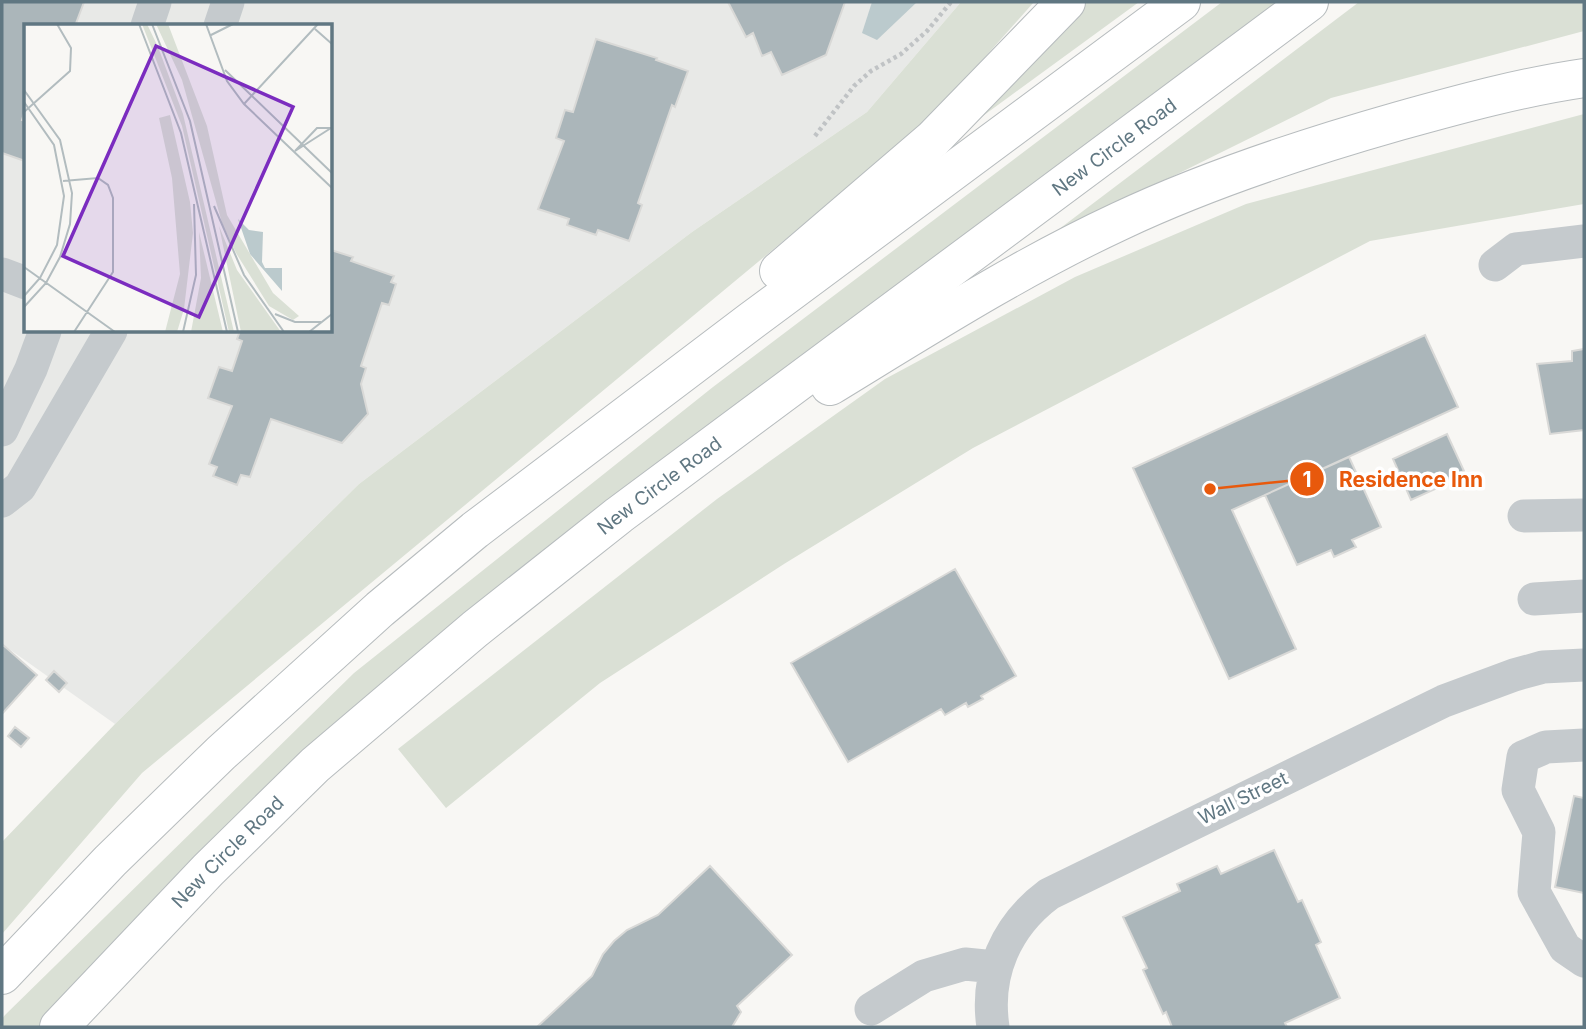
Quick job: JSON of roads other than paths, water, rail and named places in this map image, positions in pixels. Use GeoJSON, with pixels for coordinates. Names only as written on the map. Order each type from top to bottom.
{"type":"FeatureCollection","features":[{"type":"Feature","properties":{"kind":"highway"},"geometry":{"type":"LineString","coordinates":[[2,975],[110,861],[221,753],[380,609],[933,139],[1066,2]]}},
{"type":"Feature","properties":{"kind":"highway"},"geometry":{"type":"LineString","coordinates":[[475,530],[1181,2]]}},
{"type":"Feature","properties":{"kind":"highway","name":"New Circle Road"},"geometry":{"type":"LineString","coordinates":[[59,1027],[208,870],[315,765],[475,629],[619,515],[1309,2]]}},
{"type":"Feature","properties":{"kind":"highway"},"geometry":{"type":"LineString","coordinates":[[619,515],[1029,267],[1119,221],[1194,189],[1329,141],[1460,104],[1584,78]]}},
{"type":"Feature","properties":{"kind":"street"},"geometry":{"type":"LineString","coordinates":[[148,24],[155,2]]}},
{"type":"Feature","properties":{"kind":"street"},"geometry":{"type":"LineString","coordinates":[[221,24],[229,2]]}},
{"type":"Feature","properties":{"kind":"street"},"geometry":{"type":"LineString","coordinates":[[1495,265],[1516,249],[1584,242]]}},
{"type":"Feature","properties":{"kind":"street"},"geometry":{"type":"LineString","coordinates":[[2,274],[24,282]]}},
{"type":"Feature","properties":{"kind":"street"},"geometry":{"type":"LineString","coordinates":[[2,430],[31,369],[44,332]]}},
{"type":"Feature","properties":{"kind":"street"},"geometry":{"type":"LineString","coordinates":[[2,502],[19,487],[110,332]]}},
{"type":"Feature","properties":{"kind":"street"},"geometry":{"type":"LineString","coordinates":[[1524,516],[1584,516]]}},
{"type":"Feature","properties":{"kind":"street"},"geometry":{"type":"LineString","coordinates":[[1534,599],[1584,596]]}},
{"type":"Feature","properties":{"kind":"street","name":"Wall Street"},"geometry":{"type":"LineString","coordinates":[[993,1027],[991,994],[995,967],[1006,942],[1033,906],[1080,877],[1444,701],[1543,667],[1584,665]]}},
{"type":"Feature","properties":{"kind":"street"},"geometry":{"type":"LineString","coordinates":[[1584,745],[1546,747],[1523,757],[1518,790],[1539,832],[1534,892],[1565,948],[1584,961]]}},
{"type":"Feature","properties":{"kind":"street"},"geometry":{"type":"LineString","coordinates":[[871,1009],[924,976],[965,964],[995,967]]}},
{"type":"Feature","properties":{"kind":"place","name":"Residence Inn"},"geometry":{"type":"Point","coordinates":[1210,489]}}]}
